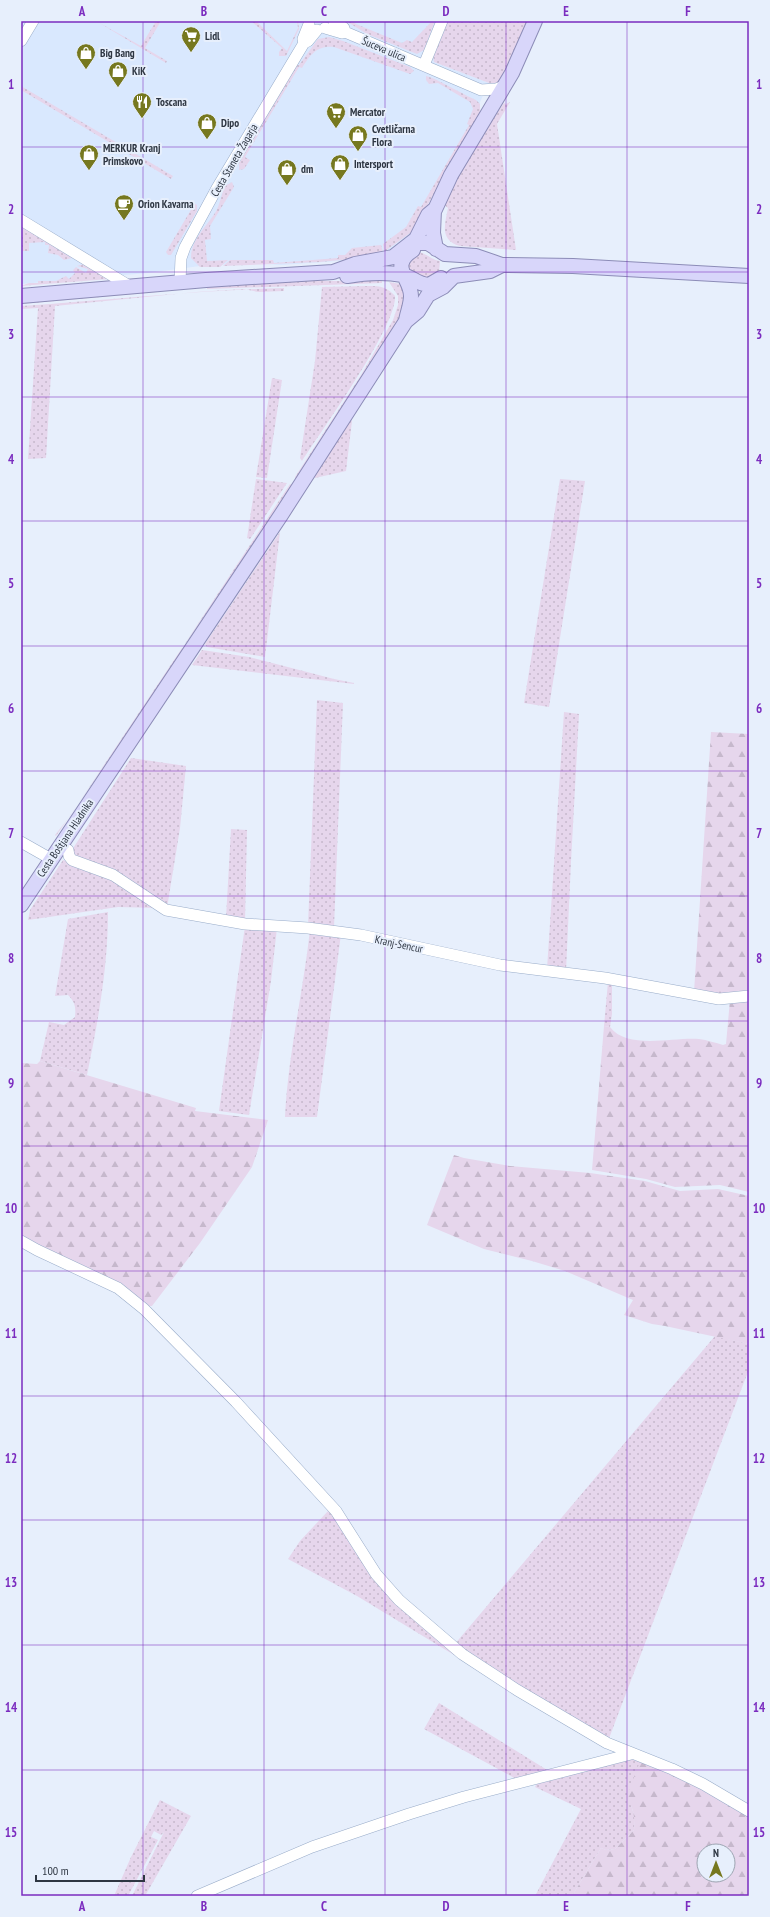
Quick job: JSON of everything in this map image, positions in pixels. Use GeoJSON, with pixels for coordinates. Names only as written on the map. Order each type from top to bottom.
{"type":"FeatureCollection","features":[{"type":"Feature","properties":{"kind":"main road"},"geometry":{"type":"LineString","coordinates":[[342,272],[356,268],[385,265],[402,260],[415,244],[428,215],[434,210],[451,175],[506,85],[521,56],[535,21]]}},
{"type":"Feature","properties":{"kind":"main road"},"geometry":{"type":"LineString","coordinates":[[434,210],[435,218],[433,233],[440,253],[443,276]]}},
{"type":"Feature","properties":{"kind":"main road"},"geometry":{"type":"LineString","coordinates":[[342,272],[392,258],[415,244],[428,243],[440,253],[476,256],[482,265],[490,271],[502,265],[573,266],[749,276]]}},
{"type":"Feature","properties":{"kind":"main road"},"geometry":{"type":"LineString","coordinates":[[402,260],[406,282],[411,297],[410,318]]}},
{"type":"Feature","properties":{"kind":"main road"},"geometry":{"type":"LineString","coordinates":[[428,290],[443,276],[451,271],[471,269],[482,265]]}},
{"type":"Feature","properties":{"kind":"main road"},"geometry":{"type":"LineString","coordinates":[[21,296],[180,282],[342,272],[385,274],[428,290],[442,287],[454,276],[482,265]]}},
{"type":"Feature","properties":{"kind":"main road"},"geometry":{"type":"LineString","coordinates":[[342,272],[361,279],[386,279],[406,282]]}},
{"type":"Feature","properties":{"kind":"main road","name":"Cesta Boštjana Hladnika"},"geometry":{"type":"LineString","coordinates":[[21,905],[281,515],[410,318],[418,311],[428,295],[428,290]]}},
{"type":"Feature","properties":{"kind":"street"},"geometry":{"type":"LineString","coordinates":[[21,41],[33,21]]}},
{"type":"Feature","properties":{"kind":"street"},"geometry":{"type":"LineString","coordinates":[[424,65],[442,21]]}},
{"type":"Feature","properties":{"kind":"street","name":"Šuceva ulica"},"geometry":{"type":"LineString","coordinates":[[321,24],[344,28],[345,32],[481,90],[482,95],[496,102]]}},
{"type":"Feature","properties":{"kind":"street","name":"Cesta Staneta Žagarja"},"geometry":{"type":"LineString","coordinates":[[180,282],[181,258],[185,247],[218,188],[304,43],[308,41],[321,24]]}},
{"type":"Feature","properties":{"kind":"street"},"geometry":{"type":"LineString","coordinates":[[481,90],[496,89],[506,85]]}},
{"type":"Feature","properties":{"kind":"street"},"geometry":{"type":"LineString","coordinates":[[21,220],[131,287]]}},
{"type":"Feature","properties":{"kind":"street"},"geometry":{"type":"LineString","coordinates":[[21,842],[51,858]]}},
{"type":"Feature","properties":{"kind":"street","name":"Kranj-Sencur"},"geometry":{"type":"LineString","coordinates":[[68,850],[69,856],[72,860],[113,875],[166,910],[245,924],[308,928],[361,936],[500,965],[605,978],[719,999],[749,996]]}},
{"type":"Feature","properties":{"kind":"street"},"geometry":{"type":"LineString","coordinates":[[21,1240],[37,1250],[118,1288],[144,1309],[241,1407],[336,1511],[376,1574],[399,1600],[462,1654],[607,1743],[631,1754],[672,1769],[703,1784],[749,1810]]}},
{"type":"Feature","properties":{"kind":"street"},"geometry":{"type":"LineString","coordinates":[[197,1896],[312,1847],[408,1814],[464,1797],[631,1754]]}},
{"type":"Feature","properties":{"kind":"shaded area"},"geometry":{"type":"Polygon","coordinates":[[[21,21],[447,21],[434,62],[489,83],[480,102],[480,110],[413,232],[388,252],[352,260],[281,265],[254,263],[200,266],[148,273],[21,284],[21,21]]]}},
{"type":"Feature","properties":{"kind":"green space"},"geometry":{"type":"Polygon","coordinates":[[[96,21],[141,46],[156,21],[161,21],[145,48],[167,61],[166,63],[96,21]]]}},
{"type":"Feature","properties":{"kind":"green space"},"geometry":{"type":"Polygon","coordinates":[[[251,21],[256,21],[287,51],[298,28],[298,21],[299,29],[286,56],[279,56],[279,52],[282,48],[251,21]]]}},
{"type":"Feature","properties":{"kind":"green space"},"geometry":{"type":"Polygon","coordinates":[[[346,21],[352,21],[402,43],[407,40],[412,42],[432,21],[435,21],[424,50],[417,54],[367,34],[346,21]]]}},
{"type":"Feature","properties":{"kind":"green space"},"geometry":{"type":"Polygon","coordinates":[[[447,21],[530,21],[518,52],[500,80],[497,83],[489,83],[434,62],[433,55],[447,21]]]}},
{"type":"Feature","properties":{"kind":"green space"},"geometry":{"type":"Polygon","coordinates":[[[329,37],[410,67],[414,71],[410,74],[334,47],[319,49],[311,55],[302,68],[299,67],[245,157],[250,160],[244,169],[239,170],[239,163],[297,65],[299,65],[318,39],[329,37]]]}},
{"type":"Feature","properties":{"kind":"green space"},"geometry":{"type":"Polygon","coordinates":[[[426,76],[476,100],[480,104],[480,112],[413,231],[384,252],[383,244],[406,227],[418,206],[421,207],[469,125],[467,124],[473,109],[470,102],[438,83],[429,84],[426,80],[426,76]]]}},
{"type":"Feature","properties":{"kind":"green space"},"geometry":{"type":"Polygon","coordinates":[[[21,86],[173,176],[171,179],[21,90],[21,86]]]}},
{"type":"Feature","properties":{"kind":"green space"},"geometry":{"type":"Polygon","coordinates":[[[510,102],[497,124],[516,250],[460,246],[453,243],[446,236],[445,225],[448,208],[443,204],[449,189],[497,113],[504,103],[506,104],[510,102]]]}},
{"type":"Feature","properties":{"kind":"green space"},"geometry":{"type":"Polygon","coordinates":[[[232,182],[234,187],[210,226],[211,239],[205,240],[207,261],[228,260],[220,267],[200,267],[191,258],[193,245],[217,210],[225,186],[232,182]]]}},
{"type":"Feature","properties":{"kind":"green space"},"geometry":{"type":"Polygon","coordinates":[[[192,202],[197,205],[197,211],[171,255],[168,255],[166,252],[192,208],[188,205],[192,202]]]}},
{"type":"Feature","properties":{"kind":"green space"},"geometry":{"type":"Polygon","coordinates":[[[21,226],[72,258],[64,260],[58,255],[48,253],[49,245],[45,245],[45,242],[29,243],[29,251],[21,251],[21,234],[23,230],[21,226]]]}},
{"type":"Feature","properties":{"kind":"green space"},"geometry":{"type":"Polygon","coordinates":[[[381,245],[383,252],[351,259],[320,262],[223,266],[230,260],[273,260],[274,263],[338,258],[338,255],[345,255],[352,248],[381,245]]]}},
{"type":"Feature","properties":{"kind":"green space"},"geometry":{"type":"Polygon","coordinates":[[[417,252],[440,261],[439,272],[432,280],[406,272],[408,257],[417,252]]]}},
{"type":"Feature","properties":{"kind":"green space"},"geometry":{"type":"Polygon","coordinates":[[[84,264],[109,279],[21,286],[29,283],[38,283],[38,281],[56,281],[66,276],[69,279],[75,273],[73,270],[76,267],[86,273],[88,269],[77,266],[84,264]]]}},
{"type":"Feature","properties":{"kind":"green space"},"geometry":{"type":"Polygon","coordinates":[[[269,281],[382,281],[382,283],[207,289],[207,286],[269,281]]]}},
{"type":"Feature","properties":{"kind":"green space"},"geometry":{"type":"Polygon","coordinates":[[[389,282],[401,284],[404,287],[404,312],[295,479],[361,375],[393,320],[398,305],[398,296],[389,282]]]}},
{"type":"Feature","properties":{"kind":"green space"},"geometry":{"type":"Polygon","coordinates":[[[369,286],[384,288],[395,296],[392,310],[384,330],[371,353],[340,404],[302,461],[300,458],[315,361],[322,287],[369,286]]]}},
{"type":"Feature","properties":{"kind":"green space"},"geometry":{"type":"Polygon","coordinates":[[[284,288],[284,291],[258,292],[246,289],[284,288]]]}},
{"type":"Feature","properties":{"kind":"green space"},"geometry":{"type":"Polygon","coordinates":[[[157,290],[157,292],[21,304],[21,302],[157,290]]]}},
{"type":"Feature","properties":{"kind":"green space"},"geometry":{"type":"Polygon","coordinates":[[[187,293],[55,306],[46,458],[28,459],[38,308],[21,309],[21,306],[187,293]]]}},
{"type":"Feature","properties":{"kind":"green space"},"geometry":{"type":"Polygon","coordinates":[[[272,378],[282,380],[267,478],[256,477],[272,378]]]}},
{"type":"Feature","properties":{"kind":"green space"},"geometry":{"type":"Polygon","coordinates":[[[350,419],[352,421],[346,471],[315,478],[314,475],[350,419]]]}},
{"type":"Feature","properties":{"kind":"green space"},"geometry":{"type":"Polygon","coordinates":[[[256,479],[287,483],[250,539],[247,538],[256,479]]]}},
{"type":"Feature","properties":{"kind":"green space"},"geometry":{"type":"Polygon","coordinates":[[[560,479],[585,481],[549,707],[524,703],[560,479]]]}},
{"type":"Feature","properties":{"kind":"green space"},"geometry":{"type":"Polygon","coordinates":[[[290,484],[293,486],[185,644],[186,642],[290,484]]]}},
{"type":"Feature","properties":{"kind":"green space"},"geometry":{"type":"Polygon","coordinates":[[[280,532],[265,657],[207,647],[205,644],[280,532]]]}},
{"type":"Feature","properties":{"kind":"green space"},"geometry":{"type":"Polygon","coordinates":[[[182,648],[184,650],[77,805],[182,648]]]}},
{"type":"Feature","properties":{"kind":"green space"},"geometry":{"type":"Polygon","coordinates":[[[202,650],[249,657],[354,684],[192,665],[202,650]]]}},
{"type":"Feature","properties":{"kind":"green space"},"geometry":{"type":"Polygon","coordinates":[[[317,700],[343,703],[334,928],[308,926],[317,700]]]}},
{"type":"Feature","properties":{"kind":"green space"},"geometry":{"type":"Polygon","coordinates":[[[564,712],[579,714],[566,971],[547,969],[564,712]]]}},
{"type":"Feature","properties":{"kind":"green space"},"geometry":{"type":"Polygon","coordinates":[[[711,732],[749,734],[749,1192],[720,1185],[675,1187],[646,1179],[592,1170],[604,1026],[610,1027],[618,1034],[627,1038],[639,1040],[699,1039],[723,1045],[726,1044],[730,1000],[694,992],[711,732]]]}},
{"type":"Feature","properties":{"kind":"green space"},"geometry":{"type":"Polygon","coordinates":[[[131,758],[186,766],[180,828],[167,908],[75,859],[72,850],[131,758]]]}},
{"type":"Feature","properties":{"kind":"green space"},"geometry":{"type":"Polygon","coordinates":[[[68,818],[56,836],[55,835],[68,818]]]}},
{"type":"Feature","properties":{"kind":"green space"},"geometry":{"type":"Polygon","coordinates":[[[231,829],[247,830],[245,921],[226,918],[231,829]]]}},
{"type":"Feature","properties":{"kind":"green space"},"geometry":{"type":"Polygon","coordinates":[[[63,860],[103,873],[158,908],[118,907],[28,920],[30,910],[63,860]]]}},
{"type":"Feature","properties":{"kind":"green space"},"geometry":{"type":"Polygon","coordinates":[[[108,912],[108,933],[104,974],[87,1075],[40,1061],[49,1022],[64,1025],[75,1017],[74,1005],[68,995],[55,996],[68,919],[108,912]]]}},
{"type":"Feature","properties":{"kind":"green space"},"geometry":{"type":"Polygon","coordinates":[[[245,926],[277,928],[271,981],[249,1115],[219,1111],[245,926]]]}},
{"type":"Feature","properties":{"kind":"green space"},"geometry":{"type":"Polygon","coordinates":[[[310,930],[341,934],[317,1117],[285,1117],[292,1047],[304,977],[310,930]]]}},
{"type":"Feature","properties":{"kind":"green space"},"geometry":{"type":"Polygon","coordinates":[[[608,982],[612,985],[612,1014],[610,1027],[604,1026],[608,982]]]}},
{"type":"Feature","properties":{"kind":"green space"},"geometry":{"type":"Polygon","coordinates":[[[40,1061],[196,1108],[195,1111],[268,1120],[252,1167],[200,1243],[152,1306],[144,1306],[21,1243],[21,1063],[37,1064],[40,1061]]]}},
{"type":"Feature","properties":{"kind":"green space"},"geometry":{"type":"Polygon","coordinates":[[[454,1155],[510,1166],[590,1173],[645,1181],[680,1191],[718,1189],[749,1196],[749,1344],[652,1324],[624,1315],[633,1300],[565,1271],[484,1249],[427,1225],[454,1155]]]}},
{"type":"Feature","properties":{"kind":"green space"},"geometry":{"type":"Polygon","coordinates":[[[715,1336],[749,1344],[749,1369],[608,1741],[454,1645],[715,1336]]]}},
{"type":"Feature","properties":{"kind":"green space"},"geometry":{"type":"Polygon","coordinates":[[[328,1511],[331,1512],[378,1580],[459,1658],[357,1596],[288,1559],[300,1541],[328,1511]]]}},
{"type":"Feature","properties":{"kind":"green space"},"geometry":{"type":"Polygon","coordinates":[[[439,1703],[552,1773],[520,1781],[424,1729],[439,1703]]]}},
{"type":"Feature","properties":{"kind":"green space"},"geometry":{"type":"Polygon","coordinates":[[[624,1758],[641,1759],[631,1805],[635,1818],[634,1830],[615,1849],[606,1850],[601,1848],[572,1896],[535,1896],[581,1809],[535,1787],[539,1780],[624,1758]]]}},
{"type":"Feature","properties":{"kind":"green space"},"geometry":{"type":"Polygon","coordinates":[[[641,1759],[749,1813],[749,1896],[572,1896],[601,1848],[606,1850],[615,1849],[634,1830],[631,1805],[626,1798],[641,1759]]]}},
{"type":"Feature","properties":{"kind":"green space"},"geometry":{"type":"Polygon","coordinates":[[[160,1800],[191,1816],[145,1896],[132,1896],[164,1832],[161,1835],[154,1831],[151,1837],[158,1840],[128,1896],[114,1896],[131,1857],[160,1800]]]}},
{"type":"Feature","properties":{"kind":"place","name":"Lidl"},"geometry":{"type":"Point","coordinates":[191,53]}},
{"type":"Feature","properties":{"kind":"place","name":"Big Bang"},"geometry":{"type":"Point","coordinates":[86,70]}},
{"type":"Feature","properties":{"kind":"place","name":"KiK"},"geometry":{"type":"Point","coordinates":[118,88]}},
{"type":"Feature","properties":{"kind":"place","name":"Toscana"},"geometry":{"type":"Point","coordinates":[142,119]}},
{"type":"Feature","properties":{"kind":"place","name":"Mercator"},"geometry":{"type":"Point","coordinates":[336,129]}},
{"type":"Feature","properties":{"kind":"place","name":"Dipo"},"geometry":{"type":"Point","coordinates":[207,140]}},
{"type":"Feature","properties":{"kind":"place","name":"Cvetličarna Flora"},"geometry":{"type":"Point","coordinates":[358,152]}},
{"type":"Feature","properties":{"kind":"place","name":"MERKUR Kranj Primskovo"},"geometry":{"type":"Point","coordinates":[89,171]}},
{"type":"Feature","properties":{"kind":"place","name":"Intersport"},"geometry":{"type":"Point","coordinates":[340,181]}},
{"type":"Feature","properties":{"kind":"place","name":"dm"},"geometry":{"type":"Point","coordinates":[287,186]}},
{"type":"Feature","properties":{"kind":"place","name":"Orion Kavarna"},"geometry":{"type":"Point","coordinates":[124,221]}}]}
